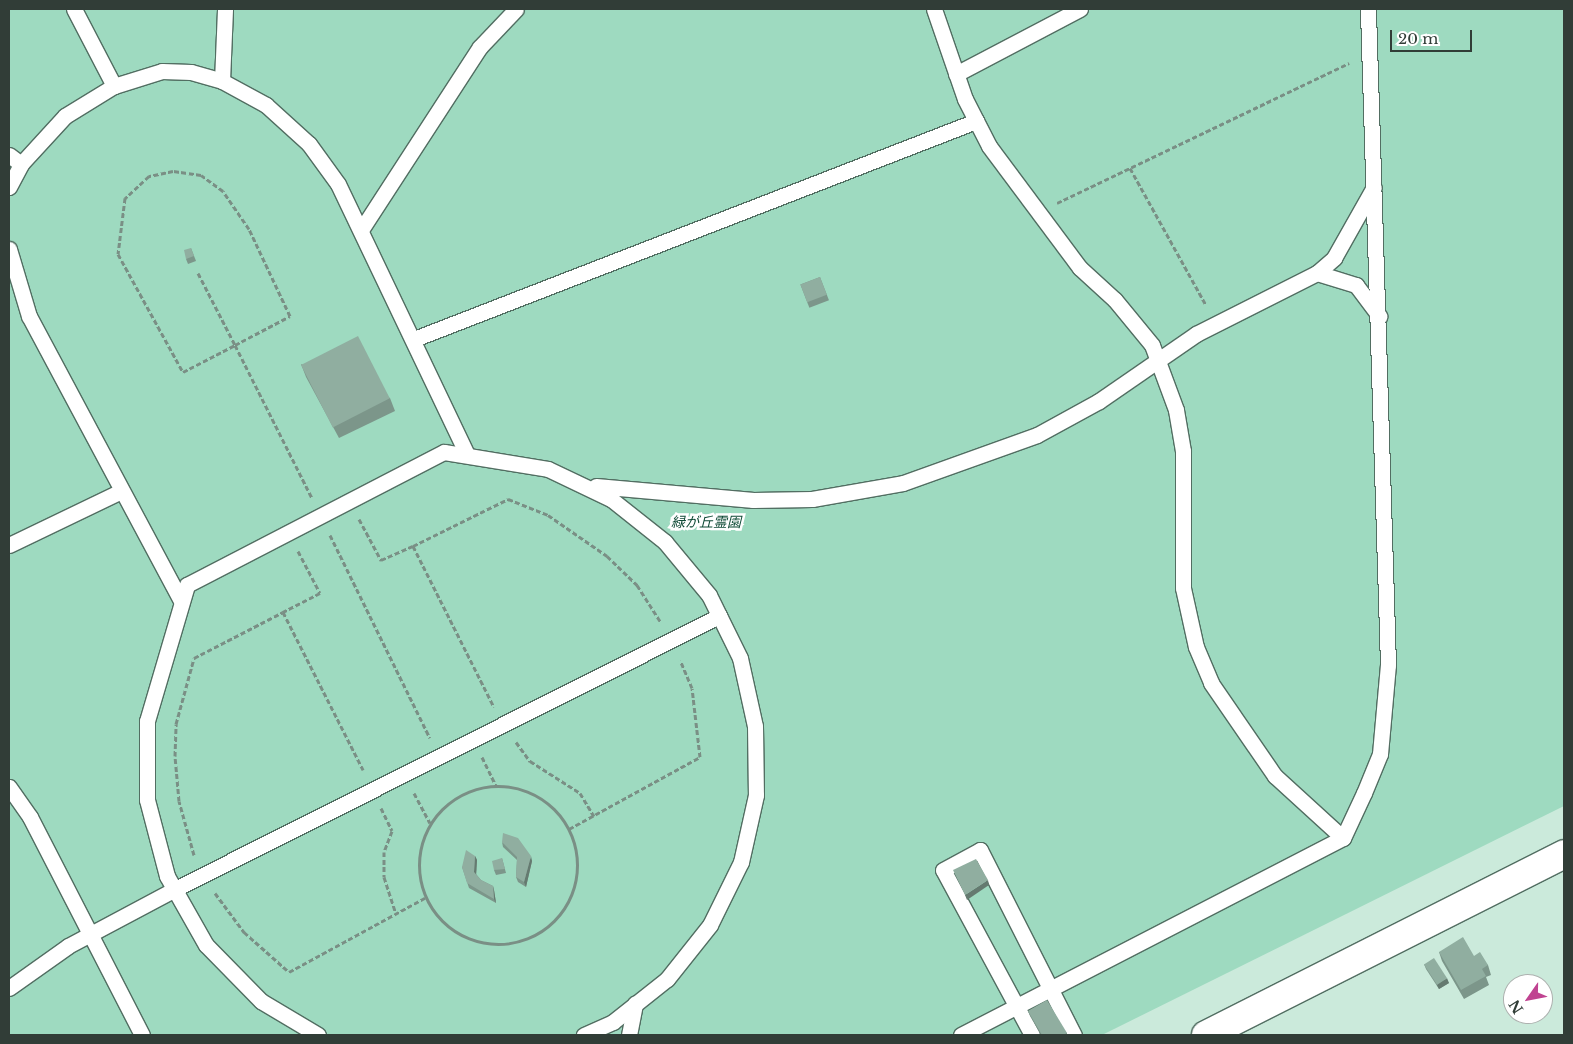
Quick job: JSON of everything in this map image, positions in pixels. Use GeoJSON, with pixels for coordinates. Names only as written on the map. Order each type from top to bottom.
{"type":"FeatureCollection","features":[{"type":"Feature","properties":{"kind":"street"},"geometry":{"type":"LineString","coordinates":[[1206,1035],[1564,854]]}},
{"type":"Feature","properties":{"kind":"lane"},"geometry":{"type":"LineString","coordinates":[[74,9],[114,86]]}},
{"type":"Feature","properties":{"kind":"lane"},"geometry":{"type":"LineString","coordinates":[[222,81],[226,9]]}},
{"type":"Feature","properties":{"kind":"lane"},"geometry":{"type":"LineString","coordinates":[[361,230],[480,48],[516,9]]}},
{"type":"Feature","properties":{"kind":"lane"},"geometry":{"type":"LineString","coordinates":[[934,9],[956,74],[988,146],[1080,268],[1115,300],[1146,338],[1157,359],[1176,410],[1183,451],[1183,588],[1196,647],[1211,684],[1257,755],[1310,812],[1343,838]]}},
{"type":"Feature","properties":{"kind":"lane"},"geometry":{"type":"LineString","coordinates":[[956,74],[1080,9]]}},
{"type":"Feature","properties":{"kind":"lane"},"geometry":{"type":"LineString","coordinates":[[961,1035],[1343,838],[1380,754],[1386,710],[1379,316],[1368,9]]}},
{"type":"Feature","properties":{"kind":"lane"},"geometry":{"type":"LineString","coordinates":[[9,187],[21,164],[65,116],[114,86],[162,71],[191,72],[222,81],[266,105],[309,144],[338,184],[414,338],[467,454]]}},
{"type":"Feature","properties":{"kind":"lane"},"geometry":{"type":"LineString","coordinates":[[414,338],[976,121]]}},
{"type":"Feature","properties":{"kind":"lane"},"geometry":{"type":"LineString","coordinates":[[9,155],[21,164]]}},
{"type":"Feature","properties":{"kind":"lane"},"geometry":{"type":"LineString","coordinates":[[577,483],[642,493],[754,500],[812,499],[903,483],[1037,435],[1099,401],[1157,359],[1216,324],[1317,273],[1334,258],[1374,187]]}},
{"type":"Feature","properties":{"kind":"lane"},"geometry":{"type":"LineString","coordinates":[[9,249],[29,316],[121,491],[182,601]]}},
{"type":"Feature","properties":{"kind":"lane"},"geometry":{"type":"LineString","coordinates":[[1317,273],[1356,285],[1379,316]]}},
{"type":"Feature","properties":{"kind":"lane"},"geometry":{"type":"LineString","coordinates":[[318,1035],[261,1001],[206,944],[175,889],[147,800],[147,721],[187,585],[444,452],[467,454],[548,469],[611,499],[666,542],[709,595],[740,658],[755,726],[756,795],[741,862],[710,925],[667,979],[635,1004],[584,1035]]}},
{"type":"Feature","properties":{"kind":"lane"},"geometry":{"type":"LineString","coordinates":[[9,545],[121,491]]}},
{"type":"Feature","properties":{"kind":"lane"},"geometry":{"type":"LineString","coordinates":[[9,988],[91,934],[175,889],[719,616]]}},
{"type":"Feature","properties":{"kind":"lane"},"geometry":{"type":"LineString","coordinates":[[9,787],[30,817],[142,1035]]}},
{"type":"Feature","properties":{"kind":"lane"},"geometry":{"type":"LineString","coordinates":[[1032,1035],[943,870],[980,850],[1074,1035]]}},
{"type":"Feature","properties":{"kind":"lane"},"geometry":{"type":"LineString","coordinates":[[629,1035],[635,1004]]}},
{"type":"Feature","properties":{"kind":"path"},"geometry":{"type":"LineString","coordinates":[[1039,212],[1369,54]]}},
{"type":"Feature","properties":{"kind":"path"},"geometry":{"type":"LineString","coordinates":[[1130,168],[1216,324]]}},
{"type":"Feature","properties":{"kind":"path"},"geometry":{"type":"LineString","coordinates":[[173,170],[200,175],[223,191],[249,229],[290,316],[235,345],[183,372],[118,254],[125,198],[149,176],[173,170]]}},
{"type":"Feature","properties":{"kind":"path"},"geometry":{"type":"LineString","coordinates":[[198,273],[321,516],[439,756]]}},
{"type":"Feature","properties":{"kind":"path"},"geometry":{"type":"LineString","coordinates":[[349,501],[381,560],[508,499],[548,515],[607,556],[637,585],[666,630]]}},
{"type":"Feature","properties":{"kind":"path"},"geometry":{"type":"LineString","coordinates":[[288,533],[320,593],[194,658],[176,724],[175,756],[186,832],[203,875],[244,932],[289,972],[425,898]]}},
{"type":"Feature","properties":{"kind":"path"},"geometry":{"type":"LineString","coordinates":[[413,546],[503,724],[530,761],[573,787],[594,816]]}},
{"type":"Feature","properties":{"kind":"path"},"geometry":{"type":"LineString","coordinates":[[283,612],[392,830],[384,852],[384,877],[396,913]]}},
{"type":"Feature","properties":{"kind":"path"},"geometry":{"type":"LineString","coordinates":[[569,829],[700,757],[692,688],[676,652]]}},
{"type":"Feature","properties":{"kind":"path"},"geometry":{"type":"LineString","coordinates":[[473,739],[496,786]]}},
{"type":"Feature","properties":{"kind":"path"},"geometry":{"type":"LineString","coordinates":[[404,774],[430,824]]}},
{"type":"Feature","properties":{"kind":"path"},"geometry":{"type":"LineString","coordinates":[[496,786],[530,792],[553,808],[569,829],[577,856],[576,883],[565,908],[547,929],[523,941],[495,946],[468,940],[445,926],[425,898],[418,856],[430,824],[458,795],[496,786]]}},
{"type":"Feature","properties":{"kind":"green space","name":"緑が丘霊園"},"geometry":{"type":"Polygon","coordinates":[[[9,9],[1564,9],[1564,806],[1102,1035],[9,1035],[9,9]]]}},
{"type":"Feature","properties":{"kind":"building"},"geometry":{"type":"Polygon","coordinates":[[[191,248],[194,256],[186,259],[184,250],[191,248]]]}},
{"type":"Feature","properties":{"kind":"building"},"geometry":{"type":"Polygon","coordinates":[[[820,277],[827,295],[807,302],[800,285],[820,277]]]}},
{"type":"Feature","properties":{"kind":"building"},"geometry":{"type":"Polygon","coordinates":[[[358,336],[390,398],[333,427],[301,365],[358,336]]]}},
{"type":"Feature","properties":{"kind":"building"},"geometry":{"type":"Polygon","coordinates":[[[503,833],[518,838],[531,856],[524,882],[516,877],[517,857],[502,842],[503,833]]]}},
{"type":"Feature","properties":{"kind":"building"},"geometry":{"type":"Polygon","coordinates":[[[466,850],[475,856],[474,872],[481,880],[493,886],[494,899],[467,883],[462,867],[466,850]]]}},
{"type":"Feature","properties":{"kind":"building"},"geometry":{"type":"Polygon","coordinates":[[[502,858],[505,869],[494,870],[492,861],[502,858]]]}},
{"type":"Feature","properties":{"kind":"building"},"geometry":{"type":"Polygon","coordinates":[[[976,859],[988,880],[965,895],[953,870],[976,859]]]}},
{"type":"Feature","properties":{"kind":"building"},"geometry":{"type":"Polygon","coordinates":[[[1463,937],[1474,956],[1480,952],[1488,965],[1482,969],[1486,976],[1461,990],[1439,952],[1463,937]]]}},
{"type":"Feature","properties":{"kind":"building"},"geometry":{"type":"Polygon","coordinates":[[[1434,958],[1447,978],[1437,985],[1424,965],[1434,958]]]}},
{"type":"Feature","properties":{"kind":"building"},"geometry":{"type":"Polygon","coordinates":[[[1047,1000],[1067,1033],[1063,1035],[1042,1035],[1028,1011],[1047,1000]]]}}]}
